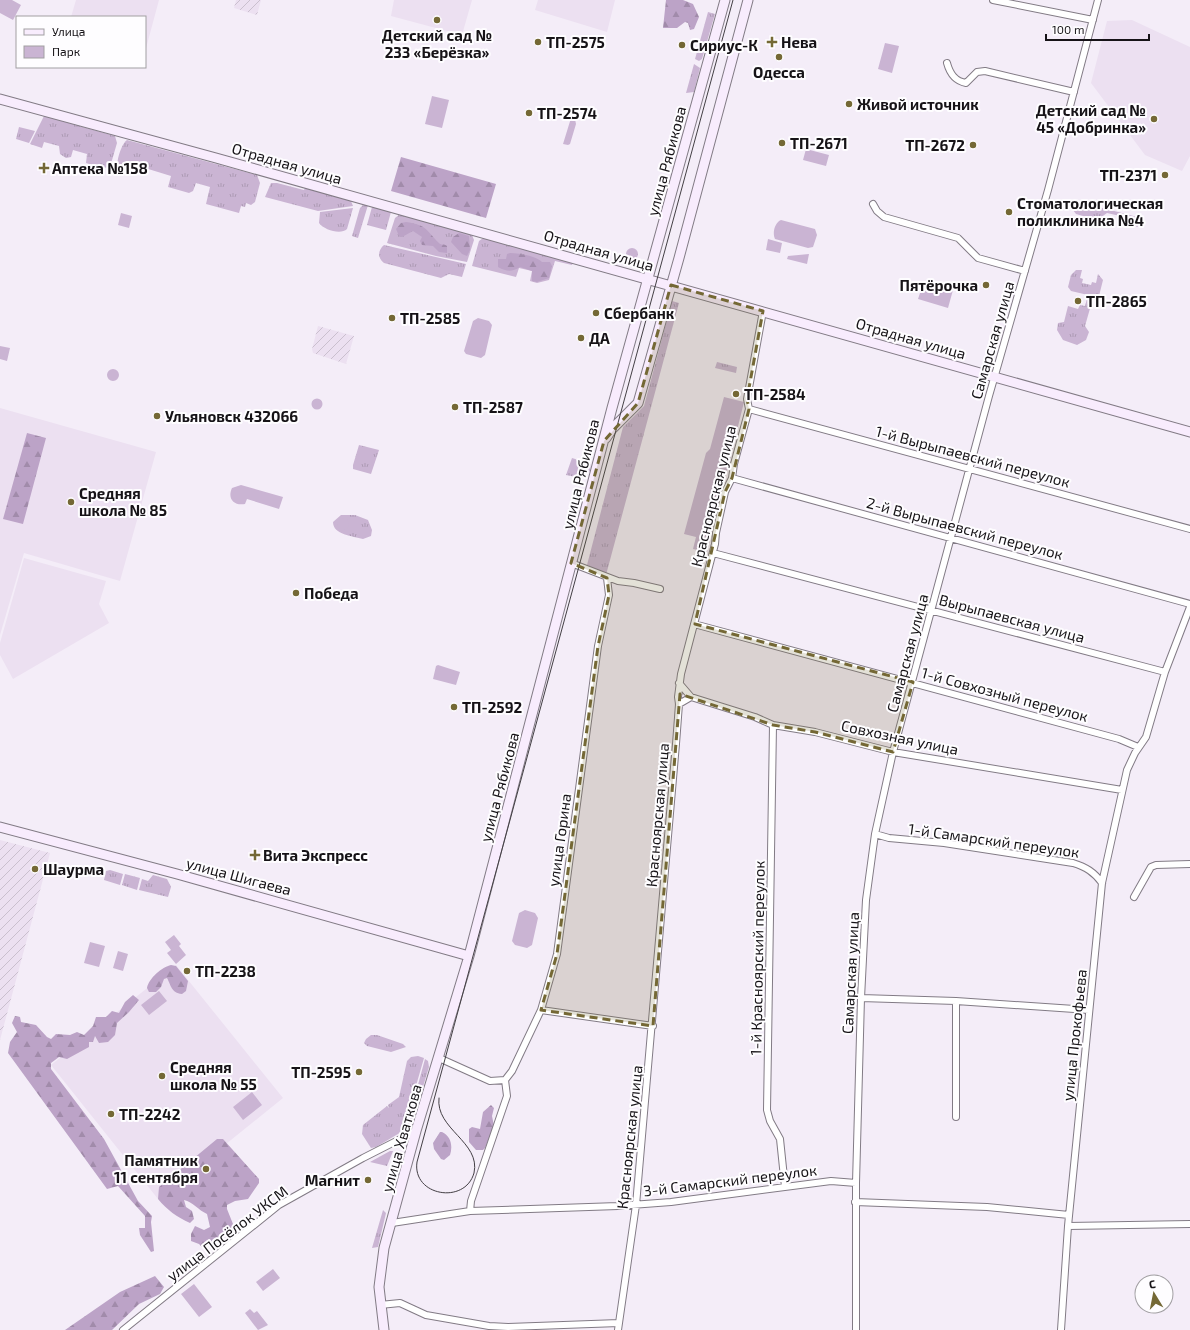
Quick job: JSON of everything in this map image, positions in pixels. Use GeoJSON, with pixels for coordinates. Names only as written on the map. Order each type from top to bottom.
{"type":"FeatureCollection","features":[{"type":"Feature","properties":{"kind":"main road","name":"улица Рябикова"},"geometry":{"type":"LineString","coordinates":[[469,956],[604,441],[725,0]]}},
{"type":"Feature","properties":{"kind":"main road"},"geometry":{"type":"LineString","coordinates":[[604,441],[612,429],[638,402],[748,0]]}},
{"type":"Feature","properties":{"kind":"main road","name":"Отрадная улица"},"geometry":{"type":"LineString","coordinates":[[0,99],[129,133],[1190,432]]}},
{"type":"Feature","properties":{"kind":"main road","name":"улица Шигаева"},"geometry":{"type":"LineString","coordinates":[[0,827],[218,885],[469,956]]}},
{"type":"Feature","properties":{"kind":"main road","name":"улица Хваткова"},"geometry":{"type":"LineString","coordinates":[[384,1330],[380,1305],[381,1269],[416,1131],[469,956]]}},
{"type":"Feature","properties":{"kind":"street"},"geometry":{"type":"LineString","coordinates":[[993,0],[1093,20]]}},
{"type":"Feature","properties":{"kind":"street","name":"Самарская улица"},"geometry":{"type":"LineString","coordinates":[[856,1330],[855,1202],[861,998],[866,900],[875,834],[893,752],[1098,0]]}},
{"type":"Feature","properties":{"kind":"street"},"geometry":{"type":"LineString","coordinates":[[947,63],[951,75],[960,82],[966,83],[977,72],[985,72],[1074,92]]}},
{"type":"Feature","properties":{"kind":"street"},"geometry":{"type":"LineString","coordinates":[[873,204],[877,211],[884,217],[958,238],[978,258],[1025,272]]}},
{"type":"Feature","properties":{"kind":"street","name":"Красноярская улица"},"geometry":{"type":"LineString","coordinates":[[618,1330],[636,1205],[653,1026],[679,704],[679,683],[713,553],[725,492],[732,478],[734,464],[749,409],[747,399],[763,311]]}},
{"type":"Feature","properties":{"kind":"street","name":"1-й Вырыпаевский переулок"},"geometry":{"type":"LineString","coordinates":[[749,409],[1190,529]]}},
{"type":"Feature","properties":{"kind":"street","name":"2-й Вырыпаевский переулок"},"geometry":{"type":"LineString","coordinates":[[732,478],[1190,606]]}},
{"type":"Feature","properties":{"kind":"street","name":"Вырыпаевская улица"},"geometry":{"type":"LineString","coordinates":[[713,553],[1165,672]]}},
{"type":"Feature","properties":{"kind":"street"},"geometry":{"type":"LineString","coordinates":[[572,563],[607,578],[660,589]]}},
{"type":"Feature","properties":{"kind":"street","name":"улица Горина"},"geometry":{"type":"LineString","coordinates":[[506,1080],[512,1071],[541,1010],[557,954],[598,646],[609,595],[607,578]]}},
{"type":"Feature","properties":{"kind":"street"},"geometry":{"type":"LineString","coordinates":[[1138,747],[1146,737],[1165,672],[1190,606]]}},
{"type":"Feature","properties":{"kind":"street","name":"1-й Совхозный переулок"},"geometry":{"type":"LineString","coordinates":[[694,624],[913,682],[1119,739],[1138,747]]}},
{"type":"Feature","properties":{"kind":"street"},"geometry":{"type":"LineString","coordinates":[[679,683],[691,697],[679,704]]}},
{"type":"Feature","properties":{"kind":"street","name":"Совхозная улица"},"geometry":{"type":"LineString","coordinates":[[691,697],[755,717],[773,725],[815,732],[893,752],[1122,790]]}},
{"type":"Feature","properties":{"kind":"street","name":"1-й Красноярский переулок"},"geometry":{"type":"LineString","coordinates":[[773,725],[768,1110],[770,1120],[780,1139],[786,1187]]}},
{"type":"Feature","properties":{"kind":"street","name":"улица Прокофьева"},"geometry":{"type":"LineString","coordinates":[[1061,1330],[1069,1215],[1102,883],[1127,770],[1138,747]]}},
{"type":"Feature","properties":{"kind":"street","name":"1-й Самарский переулок"},"geometry":{"type":"LineString","coordinates":[[875,834],[889,838],[944,843],[1073,863],[1085,866],[1093,872],[1102,883]]}},
{"type":"Feature","properties":{"kind":"street"},"geometry":{"type":"LineString","coordinates":[[1134,897],[1150,866],[1156,864],[1177,866],[1190,864]]}},
{"type":"Feature","properties":{"kind":"street"},"geometry":{"type":"LineString","coordinates":[[861,998],[956,1001],[1089,1010]]}},
{"type":"Feature","properties":{"kind":"street"},"geometry":{"type":"LineString","coordinates":[[956,1001],[956,1117]]}},
{"type":"Feature","properties":{"kind":"street"},"geometry":{"type":"LineString","coordinates":[[541,1010],[653,1026]]}},
{"type":"Feature","properties":{"kind":"street"},"geometry":{"type":"LineString","coordinates":[[439,1058],[490,1081],[506,1080],[507,1096],[470,1201],[470,1211]]}},
{"type":"Feature","properties":{"kind":"street","name":"улица Посёлок УКСМ"},"geometry":{"type":"LineString","coordinates":[[123,1330],[279,1205],[363,1158],[416,1131]]}},
{"type":"Feature","properties":{"kind":"street","name":"3-й Самарский переулок"},"geometry":{"type":"LineString","coordinates":[[392,1223],[470,1211],[636,1205],[831,1181],[856,1183]]}},
{"type":"Feature","properties":{"kind":"street"},"geometry":{"type":"LineString","coordinates":[[855,1202],[987,1207],[1069,1215]]}},
{"type":"Feature","properties":{"kind":"street"},"geometry":{"type":"LineString","coordinates":[[1068,1226],[1190,1224]]}},
{"type":"Feature","properties":{"kind":"street"},"geometry":{"type":"LineString","coordinates":[[380,1305],[400,1303],[426,1315],[489,1326],[508,1327],[619,1323]]}},
{"type":"Feature","properties":{"kind":"highlighted area"},"geometry":{"type":"Polygon","coordinates":[[[671,285],[763,311],[747,399],[749,409],[732,478],[725,492],[695,624],[913,682],[893,752],[815,732],[773,725],[680,694],[653,1026],[541,1010],[557,954],[598,646],[609,595],[607,578],[571,563],[604,441],[638,403],[671,285]]]}},
{"type":"Feature","properties":{"kind":"shaded area"},"geometry":{"type":"Polygon","coordinates":[[[76,0],[159,0],[146,48],[146,16],[71,16],[76,0]]]}},
{"type":"Feature","properties":{"kind":"shaded area"},"geometry":{"type":"Polygon","coordinates":[[[236,0],[261,0],[257,15],[234,8],[236,0]]]}},
{"type":"Feature","properties":{"kind":"shaded area","name":"Детский сад № 233 «Берёзка»"},"geometry":{"type":"Polygon","coordinates":[[[394,0],[472,0],[462,35],[391,16],[394,0]]]}},
{"type":"Feature","properties":{"kind":"shaded area"},"geometry":{"type":"Polygon","coordinates":[[[538,0],[615,0],[607,32],[535,10],[538,0]]]}},
{"type":"Feature","properties":{"kind":"shaded area","name":"Детский сад № 45 «Добринка»"},"geometry":{"type":"Polygon","coordinates":[[[1132,20],[1190,47],[1190,156],[1182,171],[1145,155],[1091,83],[1107,21],[1132,20]]]}},
{"type":"Feature","properties":{"kind":"shaded area"},"geometry":{"type":"Polygon","coordinates":[[[318,326],[354,336],[346,364],[313,353],[312,349],[318,326]]]}},
{"type":"Feature","properties":{"kind":"shaded area","name":"Средняя школа № 85"},"geometry":{"type":"Polygon","coordinates":[[[0,408],[156,452],[120,581],[24,553],[0,635],[0,408]]]}},
{"type":"Feature","properties":{"kind":"shaded area"},"geometry":{"type":"Polygon","coordinates":[[[24,558],[106,581],[99,604],[109,623],[13,679],[0,655],[0,643],[24,558]]]}},
{"type":"Feature","properties":{"kind":"shaded area"},"geometry":{"type":"Polygon","coordinates":[[[0,840],[50,853],[0,1040],[0,840]]]}},
{"type":"Feature","properties":{"kind":"shaded area","name":"Средняя школа № 55"},"geometry":{"type":"Polygon","coordinates":[[[176,965],[283,1098],[158,1199],[51,1065],[176,965]]]}},
{"type":"Feature","properties":{"kind":"green space"},"geometry":{"type":"Polygon","coordinates":[[[0,0],[12,0],[21,5],[13,20],[0,13],[0,0]]]}},
{"type":"Feature","properties":{"kind":"green space"},"geometry":{"type":"Polygon","coordinates":[[[666,0],[683,0],[693,4],[699,17],[694,29],[690,30],[688,23],[685,22],[677,28],[663,28],[666,0]]]}},
{"type":"Feature","properties":{"kind":"green space"},"geometry":{"type":"Polygon","coordinates":[[[708,12],[715,14],[702,59],[699,61],[695,59],[708,12]]]}},
{"type":"Feature","properties":{"kind":"green space"},"geometry":{"type":"Polygon","coordinates":[[[885,43],[899,46],[892,73],[878,69],[885,43]]]}},
{"type":"Feature","properties":{"kind":"green space"},"geometry":{"type":"Polygon","coordinates":[[[694,64],[700,68],[694,92],[686,93],[694,64]]]}},
{"type":"Feature","properties":{"kind":"green space"},"geometry":{"type":"Polygon","coordinates":[[[432,96],[449,100],[442,128],[425,124],[432,96]]]}},
{"type":"Feature","properties":{"kind":"green space"},"geometry":{"type":"Polygon","coordinates":[[[44,116],[115,136],[117,143],[110,167],[102,168],[86,163],[87,154],[73,150],[71,157],[66,158],[60,154],[59,146],[44,142],[42,148],[30,144],[44,116]]]}},
{"type":"Feature","properties":{"kind":"green space"},"geometry":{"type":"Polygon","coordinates":[[[571,118],[575,119],[576,124],[570,144],[563,144],[571,118]]]}},
{"type":"Feature","properties":{"kind":"green space"},"geometry":{"type":"Polygon","coordinates":[[[19,127],[35,131],[29,143],[16,139],[19,127]]]}},
{"type":"Feature","properties":{"kind":"green space"},"geometry":{"type":"Polygon","coordinates":[[[127,140],[257,175],[260,183],[255,202],[251,205],[246,203],[245,207],[241,206],[239,213],[206,204],[210,187],[196,183],[193,191],[189,193],[168,187],[171,176],[132,164],[127,173],[119,172],[117,165],[119,155],[127,140]]]}},
{"type":"Feature","properties":{"kind":"green space"},"geometry":{"type":"Polygon","coordinates":[[[806,149],[829,155],[826,166],[803,160],[806,149]]]}},
{"type":"Feature","properties":{"kind":"green space"},"geometry":{"type":"Polygon","coordinates":[[[401,157],[496,184],[486,218],[391,191],[401,157]]]}},
{"type":"Feature","properties":{"kind":"green space"},"geometry":{"type":"Polygon","coordinates":[[[271,183],[277,183],[304,190],[305,188],[351,201],[353,206],[318,211],[265,197],[271,183]]]}},
{"type":"Feature","properties":{"kind":"green space"},"geometry":{"type":"Polygon","coordinates":[[[1076,201],[1141,218],[1143,223],[1137,227],[1134,225],[1133,219],[1107,213],[1097,220],[1076,214],[1073,210],[1073,204],[1076,201]]]}},
{"type":"Feature","properties":{"kind":"green space"},"geometry":{"type":"Polygon","coordinates":[[[363,205],[368,205],[358,238],[352,236],[360,208],[363,205]]]}},
{"type":"Feature","properties":{"kind":"green space"},"geometry":{"type":"Polygon","coordinates":[[[372,207],[391,212],[386,230],[367,225],[372,207]]]}},
{"type":"Feature","properties":{"kind":"green space"},"geometry":{"type":"Polygon","coordinates":[[[353,208],[347,229],[344,231],[333,231],[321,226],[319,223],[320,212],[353,208]]]}},
{"type":"Feature","properties":{"kind":"green space"},"geometry":{"type":"Polygon","coordinates":[[[121,213],[132,216],[129,228],[118,225],[121,213]]]}},
{"type":"Feature","properties":{"kind":"green space"},"geometry":{"type":"Polygon","coordinates":[[[400,214],[472,235],[474,240],[467,262],[436,256],[387,243],[395,218],[400,214]]]}},
{"type":"Feature","properties":{"kind":"green space"},"geometry":{"type":"Polygon","coordinates":[[[781,220],[815,229],[817,235],[813,247],[808,248],[775,239],[775,228],[777,223],[781,220]]]}},
{"type":"Feature","properties":{"kind":"green space"},"geometry":{"type":"Polygon","coordinates":[[[401,223],[413,223],[426,229],[440,244],[447,246],[447,253],[439,252],[433,246],[422,245],[420,241],[422,237],[413,231],[402,237],[399,236],[396,229],[401,223]]]}},
{"type":"Feature","properties":{"kind":"green space"},"geometry":{"type":"Polygon","coordinates":[[[459,233],[469,236],[470,250],[467,256],[462,254],[451,242],[453,237],[459,233]]]}},
{"type":"Feature","properties":{"kind":"green space"},"geometry":{"type":"Polygon","coordinates":[[[483,238],[573,262],[572,265],[555,261],[549,280],[537,283],[530,281],[532,271],[519,268],[516,277],[472,266],[479,241],[483,238]]]}},
{"type":"Feature","properties":{"kind":"green space"},"geometry":{"type":"Polygon","coordinates":[[[768,239],[782,243],[780,253],[766,250],[768,239]]]}},
{"type":"Feature","properties":{"kind":"green space"},"geometry":{"type":"Polygon","coordinates":[[[384,245],[466,264],[462,277],[449,274],[441,278],[384,263],[380,259],[379,254],[380,249],[384,245]]]}},
{"type":"Feature","properties":{"kind":"green space"},"geometry":{"type":"Polygon","coordinates":[[[630,248],[634,248],[638,254],[634,260],[630,260],[626,256],[626,252],[630,248]]]}},
{"type":"Feature","properties":{"kind":"green space"},"geometry":{"type":"Polygon","coordinates":[[[507,254],[527,255],[542,262],[550,262],[552,266],[549,278],[537,282],[532,281],[532,271],[520,267],[509,271],[498,267],[498,259],[506,259],[507,254]]]}},
{"type":"Feature","properties":{"kind":"green space"},"geometry":{"type":"Polygon","coordinates":[[[809,254],[807,264],[787,259],[788,256],[809,254]]]}},
{"type":"Feature","properties":{"kind":"green space"},"geometry":{"type":"Polygon","coordinates":[[[1076,270],[1082,270],[1080,278],[1083,279],[1082,283],[1091,285],[1092,282],[1096,283],[1098,274],[1103,280],[1099,296],[1093,298],[1085,326],[1089,332],[1086,340],[1077,345],[1063,340],[1057,330],[1058,323],[1064,322],[1068,306],[1078,309],[1080,305],[1085,306],[1088,295],[1071,291],[1068,287],[1071,275],[1076,270]]]}},
{"type":"Feature","properties":{"kind":"green space"},"geometry":{"type":"Polygon","coordinates":[[[941,286],[953,290],[948,308],[918,299],[920,293],[941,286]]]}},
{"type":"Feature","properties":{"kind":"green space"},"geometry":{"type":"Polygon","coordinates":[[[672,301],[679,303],[606,575],[587,565],[623,427],[644,406],[672,301]]]}},
{"type":"Feature","properties":{"kind":"green space"},"geometry":{"type":"Polygon","coordinates":[[[478,318],[489,321],[492,325],[485,355],[481,358],[466,354],[464,351],[473,321],[478,318]]]}},
{"type":"Feature","properties":{"kind":"green space"},"geometry":{"type":"Polygon","coordinates":[[[0,346],[10,348],[7,361],[0,359],[0,346]]]}},
{"type":"Feature","properties":{"kind":"green space"},"geometry":{"type":"Polygon","coordinates":[[[717,362],[737,367],[736,373],[715,368],[717,362]]]}},
{"type":"Feature","properties":{"kind":"green space"},"geometry":{"type":"Polygon","coordinates":[[[111,369],[115,369],[119,375],[115,381],[111,381],[107,377],[107,373],[111,369]]]}},
{"type":"Feature","properties":{"kind":"green space"},"geometry":{"type":"Polygon","coordinates":[[[724,397],[744,402],[707,552],[693,549],[696,537],[684,534],[706,453],[710,449],[724,397]]]}},
{"type":"Feature","properties":{"kind":"green space"},"geometry":{"type":"Polygon","coordinates":[[[317,398],[321,400],[323,404],[321,408],[317,410],[313,408],[311,404],[313,400],[317,398]]]}},
{"type":"Feature","properties":{"kind":"green space"},"geometry":{"type":"Polygon","coordinates":[[[27,433],[46,438],[23,524],[3,519],[27,433]]]}},
{"type":"Feature","properties":{"kind":"green space"},"geometry":{"type":"Polygon","coordinates":[[[359,445],[379,450],[371,474],[353,469],[359,445]]]}},
{"type":"Feature","properties":{"kind":"green space"},"geometry":{"type":"Polygon","coordinates":[[[572,458],[591,464],[590,471],[581,478],[566,475],[572,458]]]}},
{"type":"Feature","properties":{"kind":"green space"},"geometry":{"type":"Polygon","coordinates":[[[241,485],[283,497],[279,509],[247,499],[245,504],[235,503],[232,501],[230,495],[232,488],[241,485]]]}},
{"type":"Feature","properties":{"kind":"green space"},"geometry":{"type":"Polygon","coordinates":[[[341,515],[355,515],[368,520],[372,530],[371,536],[363,539],[349,536],[336,530],[333,522],[341,515]]]}},
{"type":"Feature","properties":{"kind":"green space"},"geometry":{"type":"Polygon","coordinates":[[[341,518],[345,518],[349,524],[345,530],[341,530],[337,526],[337,522],[341,518]]]}},
{"type":"Feature","properties":{"kind":"green space"},"geometry":{"type":"Polygon","coordinates":[[[438,665],[460,672],[456,685],[433,679],[436,666],[438,665]]]}},
{"type":"Feature","properties":{"kind":"green space"},"geometry":{"type":"Polygon","coordinates":[[[110,870],[123,874],[120,885],[104,880],[106,871],[110,870]]]}},
{"type":"Feature","properties":{"kind":"green space"},"geometry":{"type":"Polygon","coordinates":[[[125,874],[140,878],[137,890],[122,885],[125,874]]]}},
{"type":"Feature","properties":{"kind":"green space"},"geometry":{"type":"Polygon","coordinates":[[[153,875],[167,879],[171,887],[168,897],[139,890],[142,879],[148,881],[153,875]]]}},
{"type":"Feature","properties":{"kind":"green space"},"geometry":{"type":"Polygon","coordinates":[[[525,910],[535,913],[538,918],[532,945],[527,948],[515,945],[512,941],[519,913],[525,910]]]}},
{"type":"Feature","properties":{"kind":"green space"},"geometry":{"type":"Polygon","coordinates":[[[174,935],[181,944],[179,946],[186,955],[176,964],[167,953],[171,950],[165,942],[174,935]]]}},
{"type":"Feature","properties":{"kind":"green space"},"geometry":{"type":"Polygon","coordinates":[[[90,942],[105,946],[99,967],[84,963],[90,942]]]}},
{"type":"Feature","properties":{"kind":"green space"},"geometry":{"type":"Polygon","coordinates":[[[118,951],[128,954],[123,971],[113,968],[118,951]]]}},
{"type":"Feature","properties":{"kind":"green space"},"geometry":{"type":"Polygon","coordinates":[[[171,965],[176,966],[188,981],[186,991],[182,994],[173,990],[167,978],[164,979],[161,987],[156,992],[149,992],[147,988],[150,980],[164,968],[171,965]]]}},
{"type":"Feature","properties":{"kind":"green space"},"geometry":{"type":"Polygon","coordinates":[[[159,991],[167,1001],[149,1015],[141,1005],[159,991]]]}},
{"type":"Feature","properties":{"kind":"green space"},"geometry":{"type":"Polygon","coordinates":[[[133,995],[139,1000],[117,1023],[115,1035],[108,1042],[99,1043],[95,1036],[93,1042],[89,1042],[89,1047],[67,1059],[59,1057],[51,1063],[51,1069],[104,1139],[138,1201],[152,1216],[151,1222],[154,1251],[151,1252],[140,1235],[139,1228],[145,1228],[145,1216],[118,1186],[107,1189],[8,1053],[10,1042],[17,1032],[12,1023],[15,1016],[20,1017],[21,1022],[36,1025],[47,1037],[51,1039],[56,1034],[70,1035],[77,1032],[84,1035],[93,1026],[96,1017],[106,1017],[112,1011],[119,1013],[125,1002],[133,995]]]}},
{"type":"Feature","properties":{"kind":"green space"},"geometry":{"type":"Polygon","coordinates":[[[371,1035],[377,1035],[403,1044],[406,1047],[391,1052],[367,1046],[364,1043],[371,1035]]]}},
{"type":"Feature","properties":{"kind":"green space"},"geometry":{"type":"Polygon","coordinates":[[[418,1056],[424,1058],[403,1131],[376,1147],[371,1148],[362,1134],[363,1125],[387,1106],[389,1108],[388,1105],[399,1097],[407,1061],[411,1057],[418,1056]]]}},
{"type":"Feature","properties":{"kind":"green space"},"geometry":{"type":"Polygon","coordinates":[[[425,1059],[428,1061],[429,1067],[414,1116],[406,1129],[425,1059]]]}},
{"type":"Feature","properties":{"kind":"green space"},"geometry":{"type":"Polygon","coordinates":[[[252,1092],[262,1105],[243,1120],[233,1107],[252,1092]]]}},
{"type":"Feature","properties":{"kind":"green space"},"geometry":{"type":"Polygon","coordinates":[[[491,1105],[494,1108],[492,1116],[494,1126],[485,1148],[483,1150],[476,1150],[469,1142],[469,1129],[472,1127],[480,1129],[483,1112],[491,1105]]]}},
{"type":"Feature","properties":{"kind":"green space"},"geometry":{"type":"Polygon","coordinates":[[[440,1132],[447,1136],[451,1145],[450,1155],[444,1160],[441,1159],[434,1149],[433,1143],[440,1132]]]}},
{"type":"Feature","properties":{"kind":"green space"},"geometry":{"type":"Polygon","coordinates":[[[217,1139],[223,1139],[259,1179],[259,1183],[248,1199],[235,1201],[227,1205],[227,1209],[233,1224],[231,1229],[203,1248],[199,1244],[191,1241],[191,1234],[195,1226],[204,1230],[210,1227],[207,1214],[190,1202],[184,1200],[186,1207],[192,1211],[194,1219],[190,1223],[181,1218],[169,1210],[158,1199],[159,1187],[217,1139]]]}},
{"type":"Feature","properties":{"kind":"green space"},"geometry":{"type":"Polygon","coordinates":[[[390,1151],[393,1151],[387,1166],[370,1162],[390,1151]]]}},
{"type":"Feature","properties":{"kind":"green space"},"geometry":{"type":"Polygon","coordinates":[[[383,1210],[386,1213],[378,1247],[372,1248],[383,1210]]]}},
{"type":"Feature","properties":{"kind":"green space"},"geometry":{"type":"Polygon","coordinates":[[[273,1269],[280,1278],[263,1291],[256,1282],[273,1269]]]}},
{"type":"Feature","properties":{"kind":"green space"},"geometry":{"type":"Polygon","coordinates":[[[155,1276],[164,1287],[160,1294],[139,1304],[112,1330],[65,1330],[120,1292],[155,1276]]]}},
{"type":"Feature","properties":{"kind":"green space"},"geometry":{"type":"Polygon","coordinates":[[[194,1284],[212,1307],[199,1317],[181,1294],[194,1284]]]}},
{"type":"Feature","properties":{"kind":"green space"},"geometry":{"type":"Polygon","coordinates":[[[250,1309],[254,1313],[257,1311],[268,1325],[258,1330],[245,1313],[250,1309]]]}},
{"type":"Feature","properties":{"kind":"tram line"},"geometry":{"type":"LineString","coordinates":[[439,1098],[440,1109],[444,1118],[465,1144],[471,1153],[474,1162],[474,1173],[469,1183],[461,1190],[451,1193],[430,1189],[423,1183],[418,1174],[417,1162],[733,0]]}},
{"type":"Feature","properties":{"kind":"place","name":"Детский сад № 233 «Берёзка»"},"geometry":{"type":"Point","coordinates":[437,20]}},
{"type":"Feature","properties":{"kind":"place","name":"ТП-2575"},"geometry":{"type":"Point","coordinates":[538,42]}},
{"type":"Feature","properties":{"kind":"place","name":"Нева"},"geometry":{"type":"Point","coordinates":[772,42]}},
{"type":"Feature","properties":{"kind":"place","name":"Сириус-К"},"geometry":{"type":"Point","coordinates":[682,45]}},
{"type":"Feature","properties":{"kind":"place","name":"Одесса"},"geometry":{"type":"Point","coordinates":[779,57]}},
{"type":"Feature","properties":{"kind":"place","name":"Живой источник"},"geometry":{"type":"Point","coordinates":[849,104]}},
{"type":"Feature","properties":{"kind":"place","name":"ТП-2574"},"geometry":{"type":"Point","coordinates":[529,113]}},
{"type":"Feature","properties":{"kind":"place","name":"Детский сад № 45 «Добринка»"},"geometry":{"type":"Point","coordinates":[1154,119]}},
{"type":"Feature","properties":{"kind":"place","name":"ТП-2671"},"geometry":{"type":"Point","coordinates":[782,143]}},
{"type":"Feature","properties":{"kind":"place","name":"ТП-2672"},"geometry":{"type":"Point","coordinates":[973,145]}},
{"type":"Feature","properties":{"kind":"place","name":"Аптека №158"},"geometry":{"type":"Point","coordinates":[44,168]}},
{"type":"Feature","properties":{"kind":"place","name":"ТП-2371"},"geometry":{"type":"Point","coordinates":[1165,175]}},
{"type":"Feature","properties":{"kind":"place","name":"Стоматологическая поликлиника №4"},"geometry":{"type":"Point","coordinates":[1009,212]}},
{"type":"Feature","properties":{"kind":"place","name":"Пятёрочка"},"geometry":{"type":"Point","coordinates":[986,285]}},
{"type":"Feature","properties":{"kind":"place","name":"ТП-2865"},"geometry":{"type":"Point","coordinates":[1078,301]}},
{"type":"Feature","properties":{"kind":"place","name":"Сбербанк"},"geometry":{"type":"Point","coordinates":[596,313]}},
{"type":"Feature","properties":{"kind":"place","name":"ТП-2585"},"geometry":{"type":"Point","coordinates":[392,318]}},
{"type":"Feature","properties":{"kind":"place","name":"ДА"},"geometry":{"type":"Point","coordinates":[581,338]}},
{"type":"Feature","properties":{"kind":"place","name":"ТП-2584"},"geometry":{"type":"Point","coordinates":[736,394]}},
{"type":"Feature","properties":{"kind":"place","name":"ТП-2587"},"geometry":{"type":"Point","coordinates":[455,407]}},
{"type":"Feature","properties":{"kind":"place","name":"Ульяновск 432066"},"geometry":{"type":"Point","coordinates":[157,416]}},
{"type":"Feature","properties":{"kind":"place","name":"Средняя школа № 85"},"geometry":{"type":"Point","coordinates":[71,502]}},
{"type":"Feature","properties":{"kind":"place","name":"Победа"},"geometry":{"type":"Point","coordinates":[296,593]}},
{"type":"Feature","properties":{"kind":"place","name":"ТП-2592"},"geometry":{"type":"Point","coordinates":[454,707]}},
{"type":"Feature","properties":{"kind":"place","name":"Вита Экспресс"},"geometry":{"type":"Point","coordinates":[255,855]}},
{"type":"Feature","properties":{"kind":"place","name":"Шаурма"},"geometry":{"type":"Point","coordinates":[35,869]}},
{"type":"Feature","properties":{"kind":"place","name":"ТП-2238"},"geometry":{"type":"Point","coordinates":[187,971]}},
{"type":"Feature","properties":{"kind":"place","name":"ТП-2595"},"geometry":{"type":"Point","coordinates":[359,1072]}},
{"type":"Feature","properties":{"kind":"place","name":"Средняя школа № 55"},"geometry":{"type":"Point","coordinates":[162,1076]}},
{"type":"Feature","properties":{"kind":"place","name":"ТП-2242"},"geometry":{"type":"Point","coordinates":[111,1114]}},
{"type":"Feature","properties":{"kind":"place","name":"Памятник 11 сентября"},"geometry":{"type":"Point","coordinates":[206,1169]}},
{"type":"Feature","properties":{"kind":"place","name":"Магнит"},"geometry":{"type":"Point","coordinates":[368,1180]}}]}
